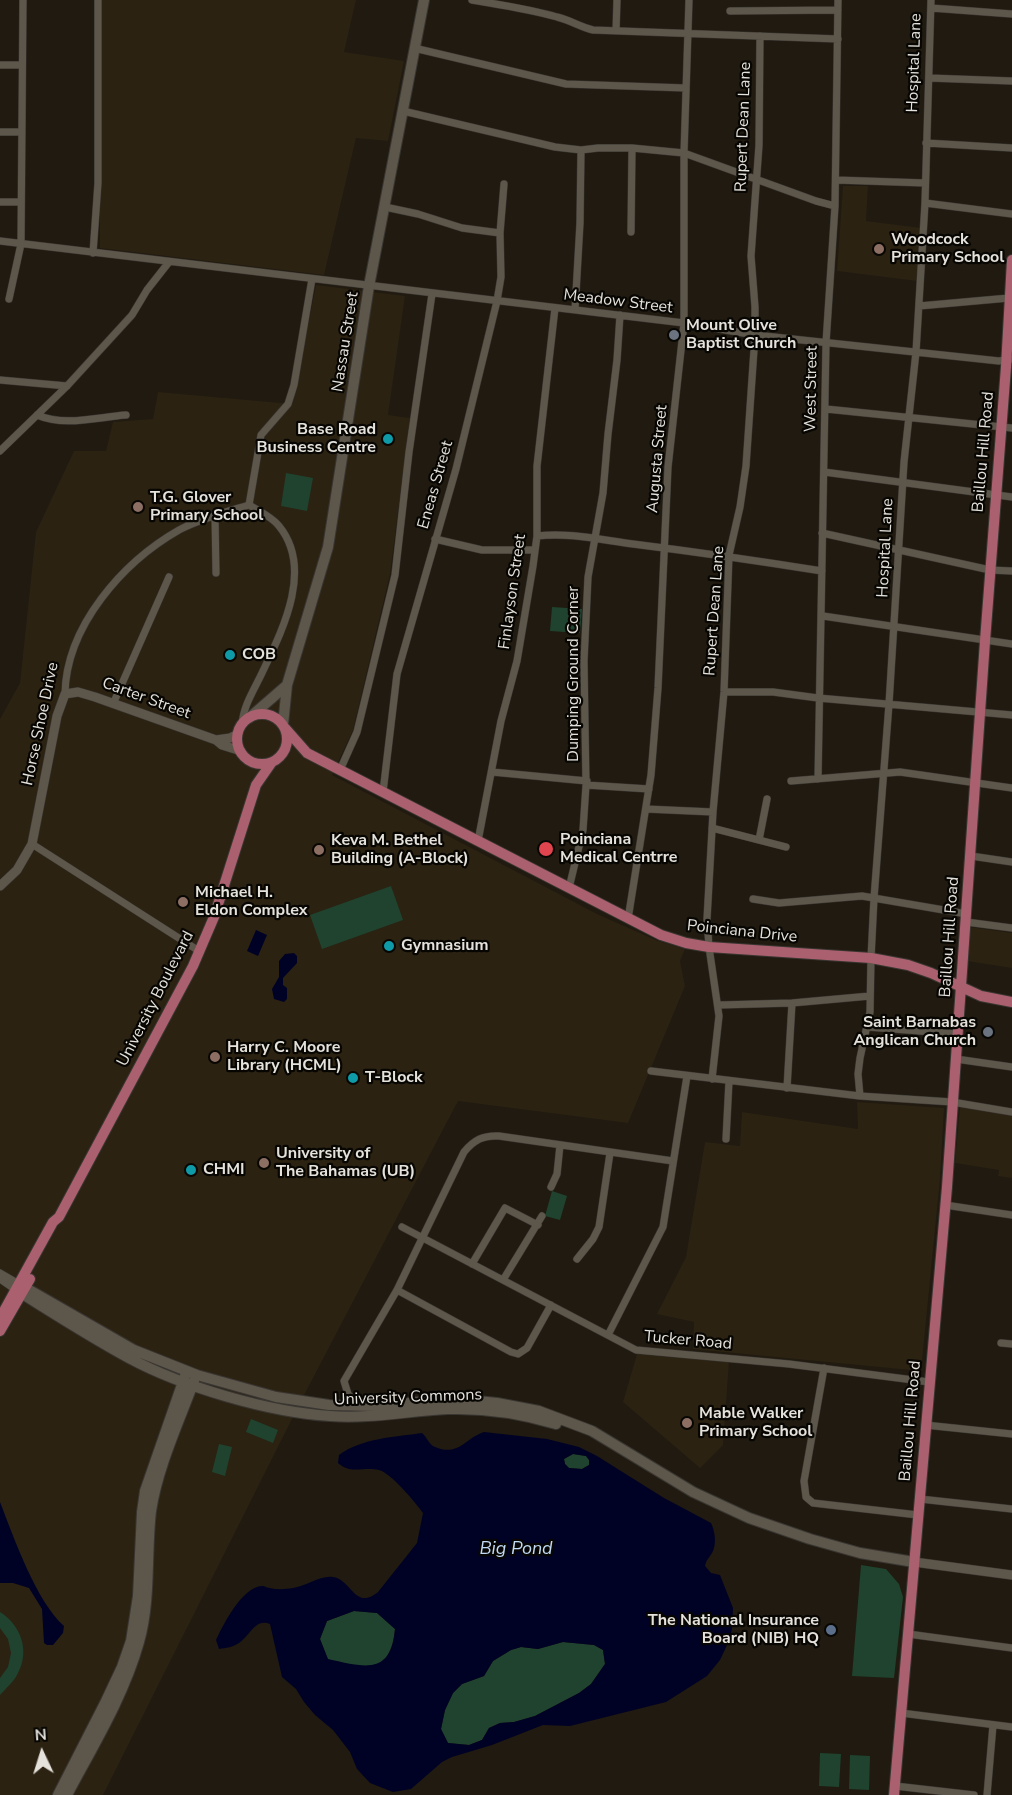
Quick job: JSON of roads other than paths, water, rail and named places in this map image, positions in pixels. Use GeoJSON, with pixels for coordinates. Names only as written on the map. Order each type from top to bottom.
{"type":"FeatureCollection","features":[{"type":"Feature","properties":{"kind":"main road","name":"Nassau Street"},"geometry":{"type":"LineString","coordinates":[[284,726],[287,685],[328,547],[369,286],[424,0]]}},
{"type":"Feature","properties":{"kind":"main road","name":"Baillou Hill Road"},"geometry":{"type":"LineString","coordinates":[[894,1790],[945,1205],[996,494],[1007,427],[1012,260]]}},
{"type":"Feature","properties":{"kind":"main road"},"geometry":{"type":"LineString","coordinates":[[284,726],[287,740],[284,751],[272,762],[264,764],[253,762],[241,751],[238,744],[243,725],[287,685]]}},
{"type":"Feature","properties":{"kind":"main road"},"geometry":{"type":"LineString","coordinates":[[243,725],[266,714],[274,717],[307,753]]}},
{"type":"Feature","properties":{"kind":"main road"},"geometry":{"type":"LineString","coordinates":[[284,751],[307,753]]}},
{"type":"Feature","properties":{"kind":"main road","name":"Poinciana Drive"},"geometry":{"type":"LineString","coordinates":[[307,753],[661,935],[686,943],[709,946],[870,958],[924,970],[981,996],[1012,1002]]}},
{"type":"Feature","properties":{"kind":"main road","name":"University Boulevard"},"geometry":{"type":"LineString","coordinates":[[253,762],[256,785]]}},
{"type":"Feature","properties":{"kind":"main road","name":"University Boulevard"},"geometry":{"type":"LineString","coordinates":[[0,1331],[59,1223],[59,1217],[90,1162],[116,1107],[182,989],[214,917],[256,785],[272,762]]}},
{"type":"Feature","properties":{"kind":"main road","name":"University Boulevard"},"geometry":{"type":"LineString","coordinates":[[0,1318],[21,1289]]}},
{"type":"Feature","properties":{"kind":"main road","name":"University Commons"},"geometry":{"type":"LineString","coordinates":[[21,1289],[134,1350],[192,1373],[297,1401],[359,1406],[449,1400],[497,1403],[560,1418],[592,1431],[713,1503],[810,1539],[860,1553],[914,1562]]}},
{"type":"Feature","properties":{"kind":"main road","name":"University Commons"},"geometry":{"type":"LineString","coordinates":[[21,1289],[130,1359],[188,1384],[273,1407],[329,1416],[377,1417],[449,1409],[497,1410],[537,1419],[602,1439]]}},
{"type":"Feature","properties":{"kind":"main road"},"geometry":{"type":"LineString","coordinates":[[67,1795],[130,1670],[139,1644],[146,1596],[146,1524],[143,1501],[150,1475],[192,1373]]}},
{"type":"Feature","properties":{"kind":"main road"},"geometry":{"type":"LineString","coordinates":[[57,1795],[106,1701],[131,1641],[146,1524]]}},
{"type":"Feature","properties":{"kind":"street"},"geometry":{"type":"LineString","coordinates":[[9,298],[21,244],[22,0]]}},
{"type":"Feature","properties":{"kind":"street"},"geometry":{"type":"LineString","coordinates":[[93,252],[98,183],[98,0]]}},
{"type":"Feature","properties":{"kind":"street"},"geometry":{"type":"LineString","coordinates":[[472,0],[543,13],[593,30],[838,39]]}},
{"type":"Feature","properties":{"kind":"street"},"geometry":{"type":"LineString","coordinates":[[616,30],[617,0]]}},
{"type":"Feature","properties":{"kind":"street","name":"Augusta Street"},"geometry":{"type":"LineString","coordinates":[[628,919],[649,789],[658,688],[669,467],[684,323],[684,153],[689,0]]}},
{"type":"Feature","properties":{"kind":"street","name":"West Street"},"geometry":{"type":"LineString","coordinates":[[818,779],[818,698],[823,616],[822,533],[826,343],[836,206],[838,0]]}},
{"type":"Feature","properties":{"kind":"street","name":"Hospital Lane"},"geometry":{"type":"LineString","coordinates":[[860,1096],[858,1074],[868,1027],[870,958],[895,627],[907,416],[916,352],[919,306],[925,203],[931,0]]}},
{"type":"Feature","properties":{"kind":"street"},"geometry":{"type":"LineString","coordinates":[[930,8],[1012,14]]}},
{"type":"Feature","properties":{"kind":"street"},"geometry":{"type":"LineString","coordinates":[[730,11],[838,10]]}},
{"type":"Feature","properties":{"kind":"street","name":"Rupert Dean Lane"},"geometry":{"type":"LineString","coordinates":[[712,1079],[720,1016],[707,919],[719,724],[724,692],[729,555],[746,466],[755,335],[751,256],[759,145],[760,36]]}},
{"type":"Feature","properties":{"kind":"street"},"geometry":{"type":"LineString","coordinates":[[414,48],[566,84],[686,88]]}},
{"type":"Feature","properties":{"kind":"street"},"geometry":{"type":"LineString","coordinates":[[0,64],[22,65]]}},
{"type":"Feature","properties":{"kind":"street"},"geometry":{"type":"LineString","coordinates":[[928,78],[1012,81]]}},
{"type":"Feature","properties":{"kind":"street"},"geometry":{"type":"LineString","coordinates":[[403,111],[555,147],[581,150],[632,148],[684,153],[816,201],[836,206]]}},
{"type":"Feature","properties":{"kind":"street"},"geometry":{"type":"LineString","coordinates":[[0,132],[22,132]]}},
{"type":"Feature","properties":{"kind":"street"},"geometry":{"type":"LineString","coordinates":[[926,143],[1012,148]]}},
{"type":"Feature","properties":{"kind":"street"},"geometry":{"type":"LineString","coordinates":[[631,232],[632,148]]}},
{"type":"Feature","properties":{"kind":"street"},"geometry":{"type":"LineString","coordinates":[[575,310],[581,150]]}},
{"type":"Feature","properties":{"kind":"street"},"geometry":{"type":"LineString","coordinates":[[836,180],[925,183]]}},
{"type":"Feature","properties":{"kind":"street","name":"Eneas Street"},"geometry":{"type":"LineString","coordinates":[[383,792],[397,674],[456,469],[501,277],[500,233],[504,184]]}},
{"type":"Feature","properties":{"kind":"street"},"geometry":{"type":"LineString","coordinates":[[0,202],[21,202]]}},
{"type":"Feature","properties":{"kind":"street"},"geometry":{"type":"LineString","coordinates":[[925,203],[1012,214]]}},
{"type":"Feature","properties":{"kind":"street"},"geometry":{"type":"LineString","coordinates":[[385,207],[418,214],[462,228],[500,233]]}},
{"type":"Feature","properties":{"kind":"street","name":"Meadow Street"},"geometry":{"type":"LineString","coordinates":[[0,241],[620,315],[755,335],[999,361],[1009,360]]}},
{"type":"Feature","properties":{"kind":"street"},"geometry":{"type":"LineString","coordinates":[[0,451],[67,386],[132,315],[147,290],[169,262]]}},
{"type":"Feature","properties":{"kind":"street"},"geometry":{"type":"LineString","coordinates":[[216,740],[230,738],[243,725],[243,716],[251,695],[284,624],[291,601],[295,572],[284,533],[277,523],[249,505],[261,435],[288,404],[294,385],[312,279]]}},
{"type":"Feature","properties":{"kind":"street"},"geometry":{"type":"LineString","coordinates":[[340,770],[357,732],[395,575],[409,452],[432,294]]}},
{"type":"Feature","properties":{"kind":"street"},"geometry":{"type":"LineString","coordinates":[[919,306],[1010,295]]}},
{"type":"Feature","properties":{"kind":"street","name":"Finlayson Street"},"geometry":{"type":"LineString","coordinates":[[478,841],[501,721],[517,661],[535,550],[537,536],[536,473],[555,308]]}},
{"type":"Feature","properties":{"kind":"street","name":"Dumping Ground Corner"},"geometry":{"type":"LineString","coordinates":[[569,888],[583,830],[587,783],[584,661],[588,577],[603,493],[620,315]]}},
{"type":"Feature","properties":{"kind":"street"},"geometry":{"type":"LineString","coordinates":[[0,380],[67,386]]}},
{"type":"Feature","properties":{"kind":"street"},"geometry":{"type":"LineString","coordinates":[[826,409],[1007,427]]}},
{"type":"Feature","properties":{"kind":"street"},"geometry":{"type":"LineString","coordinates":[[38,415],[48,419],[64,420],[126,415]]}},
{"type":"Feature","properties":{"kind":"street"},"geometry":{"type":"LineString","coordinates":[[824,472],[1012,497]]}},
{"type":"Feature","properties":{"kind":"street","name":"Horse Shoe Drive"},"geometry":{"type":"LineString","coordinates":[[0,886],[17,870],[32,844],[57,717],[64,694],[67,667],[88,617],[122,575],[160,542],[182,529],[249,505]]}},
{"type":"Feature","properties":{"kind":"street"},"geometry":{"type":"LineString","coordinates":[[215,516],[216,573]]}},
{"type":"Feature","properties":{"kind":"street"},"geometry":{"type":"LineString","coordinates":[[822,533],[990,570],[1012,572]]}},
{"type":"Feature","properties":{"kind":"street"},"geometry":{"type":"LineString","coordinates":[[537,536],[594,539],[729,555],[822,572]]}},
{"type":"Feature","properties":{"kind":"street"},"geometry":{"type":"LineString","coordinates":[[435,539],[482,550],[535,550]]}},
{"type":"Feature","properties":{"kind":"street"},"geometry":{"type":"LineString","coordinates":[[113,704],[168,577]]}},
{"type":"Feature","properties":{"kind":"street"},"geometry":{"type":"LineString","coordinates":[[823,616],[1012,644]]}},
{"type":"Feature","properties":{"kind":"street"},"geometry":{"type":"LineString","coordinates":[[724,692],[773,692],[1012,715]]}},
{"type":"Feature","properties":{"kind":"street","name":"Carter Street"},"geometry":{"type":"LineString","coordinates":[[64,694],[85,694],[241,751]]}},
{"type":"Feature","properties":{"kind":"street"},"geometry":{"type":"LineString","coordinates":[[492,772],[649,789]]}},
{"type":"Feature","properties":{"kind":"street"},"geometry":{"type":"LineString","coordinates":[[790,781],[900,772],[1012,788]]}},
{"type":"Feature","properties":{"kind":"street"},"geometry":{"type":"LineString","coordinates":[[759,840],[767,799]]}},
{"type":"Feature","properties":{"kind":"street"},"geometry":{"type":"LineString","coordinates":[[646,809],[713,812]]}},
{"type":"Feature","properties":{"kind":"street"},"geometry":{"type":"LineString","coordinates":[[712,828],[786,847]]}},
{"type":"Feature","properties":{"kind":"street"},"geometry":{"type":"LineString","coordinates":[[32,844],[200,951]]}},
{"type":"Feature","properties":{"kind":"street"},"geometry":{"type":"LineString","coordinates":[[971,856],[1012,862]]}},
{"type":"Feature","properties":{"kind":"street"},"geometry":{"type":"LineString","coordinates":[[753,899],[779,903],[862,896],[1012,928]]}},
{"type":"Feature","properties":{"kind":"street"},"geometry":{"type":"LineString","coordinates":[[719,1005],[792,1003],[870,996]]}},
{"type":"Feature","properties":{"kind":"street"},"geometry":{"type":"LineString","coordinates":[[787,1088],[792,1003]]}},
{"type":"Feature","properties":{"kind":"street"},"geometry":{"type":"LineString","coordinates":[[868,1027],[958,1034]]}},
{"type":"Feature","properties":{"kind":"street"},"geometry":{"type":"LineString","coordinates":[[956,1059],[1012,1067]]}},
{"type":"Feature","properties":{"kind":"street"},"geometry":{"type":"LineString","coordinates":[[651,1071],[860,1096],[952,1102],[1012,1112]]}},
{"type":"Feature","properties":{"kind":"street"},"geometry":{"type":"LineString","coordinates":[[608,1335],[661,1233],[666,1216],[672,1161],[687,1076]]}},
{"type":"Feature","properties":{"kind":"street"},"geometry":{"type":"LineString","coordinates":[[726,1140],[729,1081]]}},
{"type":"Feature","properties":{"kind":"street"},"geometry":{"type":"LineString","coordinates":[[359,1406],[348,1394],[345,1381],[397,1290],[464,1152],[473,1142],[483,1137],[493,1136],[672,1161]]}},
{"type":"Feature","properties":{"kind":"street"},"geometry":{"type":"LineString","coordinates":[[551,1187],[557,1174],[560,1145]]}},
{"type":"Feature","properties":{"kind":"street"},"geometry":{"type":"LineString","coordinates":[[578,1259],[599,1227],[610,1153]]}},
{"type":"Feature","properties":{"kind":"street"},"geometry":{"type":"LineString","coordinates":[[472,1264],[510,1199]]}},
{"type":"Feature","properties":{"kind":"street"},"geometry":{"type":"LineString","coordinates":[[945,1205],[1012,1215]]}},
{"type":"Feature","properties":{"kind":"street"},"geometry":{"type":"LineString","coordinates":[[505,1208],[538,1225]]}},
{"type":"Feature","properties":{"kind":"street"},"geometry":{"type":"LineString","coordinates":[[503,1280],[542,1216]]}},
{"type":"Feature","properties":{"kind":"street","name":"Tucker Road"},"geometry":{"type":"LineString","coordinates":[[402,1227],[636,1350],[824,1368],[929,1382]]}},
{"type":"Feature","properties":{"kind":"street"},"geometry":{"type":"LineString","coordinates":[[0,1273],[21,1289]]}},
{"type":"Feature","properties":{"kind":"street"},"geometry":{"type":"LineString","coordinates":[[0,1280],[21,1289]]}},
{"type":"Feature","properties":{"kind":"street"},"geometry":{"type":"LineString","coordinates":[[397,1290],[518,1354],[525,1350],[551,1305]]}},
{"type":"Feature","properties":{"kind":"street"},"geometry":{"type":"LineString","coordinates":[[1001,1342],[1012,1344]]}},
{"type":"Feature","properties":{"kind":"street"},"geometry":{"type":"LineString","coordinates":[[824,1368],[804,1480],[806,1497],[813,1503],[918,1515]]}},
{"type":"Feature","properties":{"kind":"street"},"geometry":{"type":"LineString","coordinates":[[925,1425],[1012,1434]]}},
{"type":"Feature","properties":{"kind":"street"},"geometry":{"type":"LineString","coordinates":[[920,1499],[1012,1509]]}},
{"type":"Feature","properties":{"kind":"street"},"geometry":{"type":"LineString","coordinates":[[914,1562],[1012,1575]]}},
{"type":"Feature","properties":{"kind":"street"},"geometry":{"type":"LineString","coordinates":[[908,1634],[1012,1648]]}},
{"type":"Feature","properties":{"kind":"street"},"geometry":{"type":"LineString","coordinates":[[901,1713],[1012,1727]]}},
{"type":"Feature","properties":{"kind":"street"},"geometry":{"type":"LineString","coordinates":[[987,1795],[993,1725]]}},
{"type":"Feature","properties":{"kind":"street"},"geometry":{"type":"LineString","coordinates":[[894,1790],[974,1795]]}},
{"type":"Feature","properties":{"kind":"water"},"geometry":{"type":"Polygon","coordinates":[[[256,930],[267,935],[258,956],[247,951],[256,930]]]}},
{"type":"Feature","properties":{"kind":"water"},"geometry":{"type":"Polygon","coordinates":[[[294,953],[297,956],[297,963],[283,978],[283,985],[287,988],[287,999],[284,1002],[274,999],[272,989],[279,977],[279,961],[285,954],[294,953]]]}},
{"type":"Feature","properties":{"kind":"water","name":"Big Pond"},"geometry":{"type":"Polygon","coordinates":[[[484,1432],[547,1439],[579,1447],[711,1523],[715,1546],[705,1566],[711,1573],[720,1575],[733,1608],[732,1629],[720,1660],[707,1676],[666,1702],[570,1726],[543,1725],[492,1745],[452,1757],[442,1762],[411,1789],[393,1792],[370,1783],[357,1769],[350,1752],[333,1730],[315,1715],[296,1689],[282,1677],[270,1624],[260,1623],[243,1640],[232,1646],[219,1649],[216,1640],[234,1608],[247,1593],[255,1588],[262,1586],[276,1589],[291,1588],[333,1577],[345,1583],[359,1596],[370,1597],[378,1592],[417,1543],[423,1513],[409,1495],[384,1472],[343,1467],[338,1463],[339,1455],[368,1442],[422,1433],[433,1446],[450,1450],[461,1446],[484,1432]],[[573,1454],[564,1459],[569,1468],[582,1469],[589,1465],[586,1456],[573,1454]],[[354,1611],[327,1621],[320,1639],[328,1659],[374,1665],[388,1655],[395,1629],[377,1613],[354,1611]],[[563,1642],[538,1649],[521,1647],[511,1650],[493,1661],[484,1676],[462,1684],[453,1693],[445,1710],[441,1729],[448,1743],[469,1745],[482,1740],[489,1728],[500,1723],[535,1716],[579,1693],[591,1684],[605,1664],[603,1650],[594,1645],[563,1642]]]}},
{"type":"Feature","properties":{"kind":"water"},"geometry":{"type":"Polygon","coordinates":[[[0,1502],[35,1585],[44,1601],[64,1626],[63,1633],[53,1645],[44,1643],[42,1609],[29,1588],[13,1583],[0,1583],[0,1502]]]}},
{"type":"Feature","properties":{"kind":"place","name":"Woodcock Primary School"},"geometry":{"type":"Point","coordinates":[879,249]}},
{"type":"Feature","properties":{"kind":"place","name":"Mount Olive Baptist Church"},"geometry":{"type":"Point","coordinates":[674,335]}},
{"type":"Feature","properties":{"kind":"place","name":"Base Road Business Centre"},"geometry":{"type":"Point","coordinates":[388,439]}},
{"type":"Feature","properties":{"kind":"place","name":"T.G. Glover Primary School"},"geometry":{"type":"Point","coordinates":[138,507]}},
{"type":"Feature","properties":{"kind":"place","name":"COB"},"geometry":{"type":"Point","coordinates":[230,655]}},
{"type":"Feature","properties":{"kind":"place","name":"Poinciana Medical Centrre"},"geometry":{"type":"Point","coordinates":[546,849]}},
{"type":"Feature","properties":{"kind":"place","name":"Keva M. Bethel Building (A-Block)"},"geometry":{"type":"Point","coordinates":[319,850]}},
{"type":"Feature","properties":{"kind":"place","name":"Michael H. Eldon Complex"},"geometry":{"type":"Point","coordinates":[183,902]}},
{"type":"Feature","properties":{"kind":"place","name":"Gymnasium"},"geometry":{"type":"Point","coordinates":[389,946]}},
{"type":"Feature","properties":{"kind":"place","name":"Saint Barnabas Anglican Church"},"geometry":{"type":"Point","coordinates":[988,1032]}},
{"type":"Feature","properties":{"kind":"place","name":"Harry C. Moore Library (HCML)"},"geometry":{"type":"Point","coordinates":[215,1057]}},
{"type":"Feature","properties":{"kind":"place","name":"T-Block"},"geometry":{"type":"Point","coordinates":[353,1078]}},
{"type":"Feature","properties":{"kind":"place","name":"University of The Bahamas (UB)"},"geometry":{"type":"Point","coordinates":[264,1163]}},
{"type":"Feature","properties":{"kind":"place","name":"CHMI"},"geometry":{"type":"Point","coordinates":[191,1170]}},
{"type":"Feature","properties":{"kind":"place","name":"Mable Walker Primary School"},"geometry":{"type":"Point","coordinates":[687,1423]}},
{"type":"Feature","properties":{"kind":"place","name":"The National Insurance Board (NIB) HQ"},"geometry":{"type":"Point","coordinates":[831,1630]}}]}
